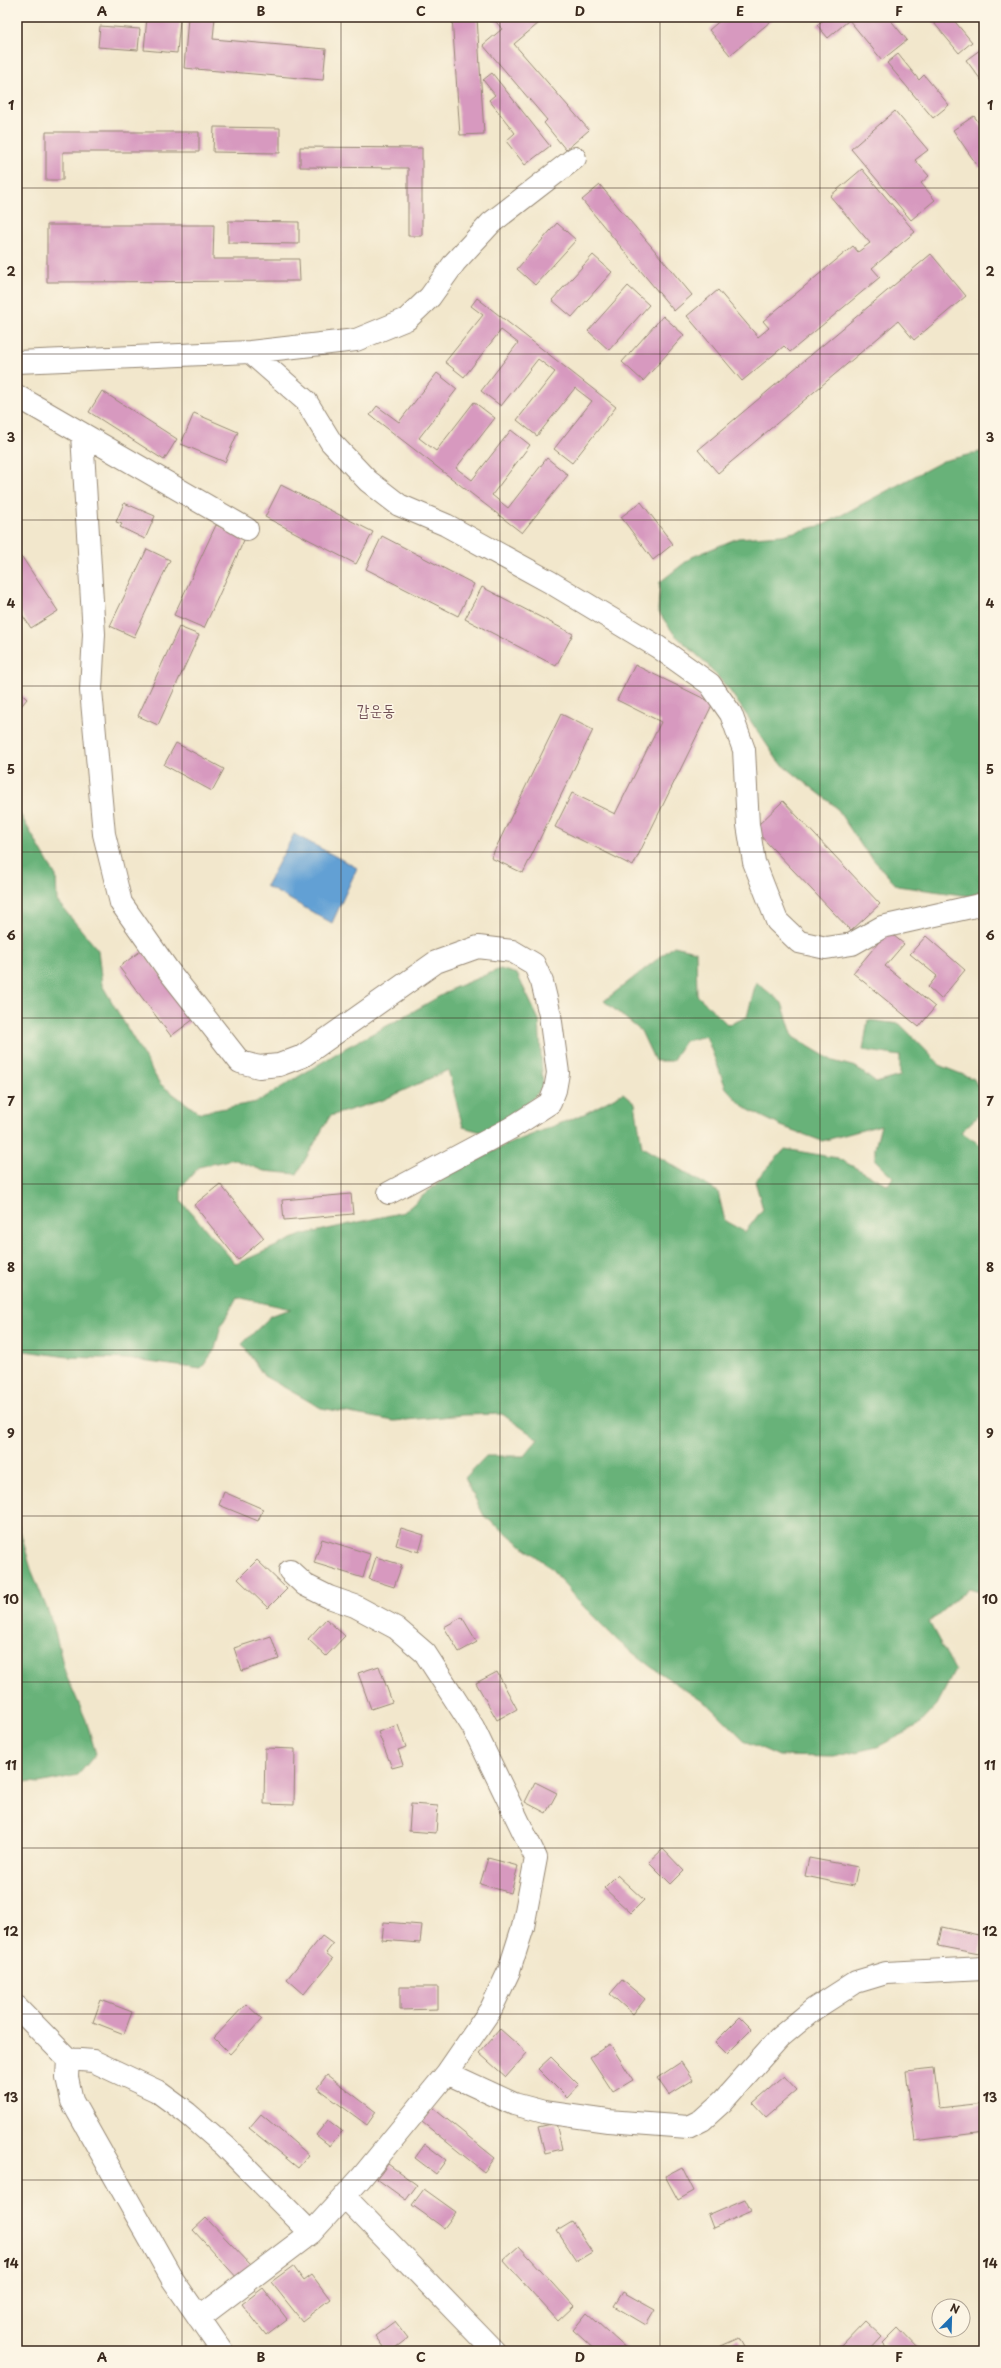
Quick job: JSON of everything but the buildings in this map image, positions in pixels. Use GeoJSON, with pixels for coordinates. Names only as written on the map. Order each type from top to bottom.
{"type":"FeatureCollection","features":[{"type":"Feature","properties":{"kind":"street"},"geometry":{"type":"LineString","coordinates":[[17,362],[250,352],[356,340],[407,319],[430,297],[455,262],[491,222],[575,158]]}},
{"type":"Feature","properties":{"kind":"street"},"geometry":{"type":"LineString","coordinates":[[250,352],[306,401],[331,442],[368,481],[399,505],[446,525],[550,582],[658,647],[710,684],[731,714],[744,750],[748,825],[754,862],[777,921],[799,942],[826,948],[852,944],[882,927],[984,904]]}},
{"type":"Feature","properties":{"kind":"street"},"geometry":{"type":"LineString","coordinates":[[17,396],[247,529]]}},
{"type":"Feature","properties":{"kind":"street"},"geometry":{"type":"LineString","coordinates":[[82,434],[94,634],[91,690],[104,834],[121,903],[172,975],[240,1062],[259,1067],[279,1065],[303,1056],[436,962],[478,947],[512,950],[534,964],[542,982],[550,1015],[558,1073],[555,1090],[550,1103],[511,1128],[389,1193]]}},
{"type":"Feature","properties":{"kind":"street"},"geometry":{"type":"LineString","coordinates":[[199,2318],[311,2233],[344,2197],[447,2073],[491,2009],[509,1971],[523,1927],[536,1858],[473,1727],[425,1653],[396,1628],[355,1606],[329,1597],[305,1585],[290,1571]]}},
{"type":"Feature","properties":{"kind":"street"},"geometry":{"type":"LineString","coordinates":[[447,2073],[514,2104],[544,2112],[608,2121],[688,2127],[702,2120],[723,2101],[779,2038],[814,2009],[856,1982],[886,1973],[984,1968]]}},
{"type":"Feature","properties":{"kind":"street"},"geometry":{"type":"LineString","coordinates":[[17,2007],[68,2059],[93,2061],[156,2091],[187,2113],[225,2146],[311,2233]]}},
{"type":"Feature","properties":{"kind":"street"},"geometry":{"type":"LineString","coordinates":[[68,2059],[67,2078],[72,2101],[173,2280],[222,2351]]}},
{"type":"Feature","properties":{"kind":"street"},"geometry":{"type":"LineString","coordinates":[[344,2197],[494,2351]]}},
{"type":"Feature","properties":{"kind":"green space"},"geometry":{"type":"Polygon","coordinates":[[[984,451],[984,892],[970,896],[897,886],[863,848],[835,806],[778,761],[730,691],[706,663],[674,634],[658,611],[660,582],[692,557],[738,538],[782,535],[823,525],[943,461],[984,451]]]}},
{"type":"Feature","properties":{"kind":"green space"},"geometry":{"type":"Polygon","coordinates":[[[17,809],[56,876],[57,901],[98,950],[102,985],[160,1084],[199,1113],[257,1102],[347,1047],[454,988],[500,969],[517,974],[539,1020],[543,1088],[519,1112],[485,1133],[463,1127],[448,1070],[383,1100],[330,1116],[297,1174],[264,1171],[233,1159],[199,1167],[181,1187],[181,1201],[236,1264],[301,1235],[404,1212],[446,1176],[501,1147],[584,1114],[623,1093],[635,1103],[642,1147],[718,1192],[725,1221],[745,1232],[763,1209],[755,1181],[785,1149],[837,1158],[888,1185],[893,1177],[875,1160],[875,1148],[881,1125],[822,1141],[781,1126],[745,1108],[726,1088],[706,1036],[685,1041],[672,1061],[655,1061],[641,1031],[604,1001],[674,946],[696,951],[697,995],[728,1025],[747,1017],[756,982],[782,1003],[793,1037],[833,1061],[856,1067],[876,1083],[900,1076],[900,1056],[863,1050],[868,1020],[900,1024],[941,1066],[974,1079],[984,1099],[984,1110],[961,1132],[984,1147],[984,1592],[969,1588],[929,1622],[955,1670],[937,1705],[915,1728],[877,1747],[833,1757],[779,1756],[745,1741],[711,1707],[651,1667],[619,1642],[577,1600],[550,1567],[484,1516],[465,1478],[486,1456],[524,1456],[538,1439],[502,1414],[463,1415],[394,1421],[321,1408],[264,1376],[242,1344],[272,1315],[291,1309],[237,1297],[221,1326],[215,1349],[201,1369],[126,1359],[68,1357],[17,1350],[17,809]]]}},
{"type":"Feature","properties":{"kind":"green space"},"geometry":{"type":"Polygon","coordinates":[[[17,1520],[31,1569],[53,1624],[65,1672],[86,1720],[96,1754],[78,1775],[39,1783],[17,1781],[17,1520]]]}},
{"type":"Feature","properties":{"kind":"water"},"geometry":{"type":"Polygon","coordinates":[[[294,834],[357,868],[332,923],[266,886],[294,834]]]}},
{"type":"Feature","properties":{"kind":"district","name":"갑운동"},"geometry":{"type":"Point","coordinates":[376,709]}}]}
